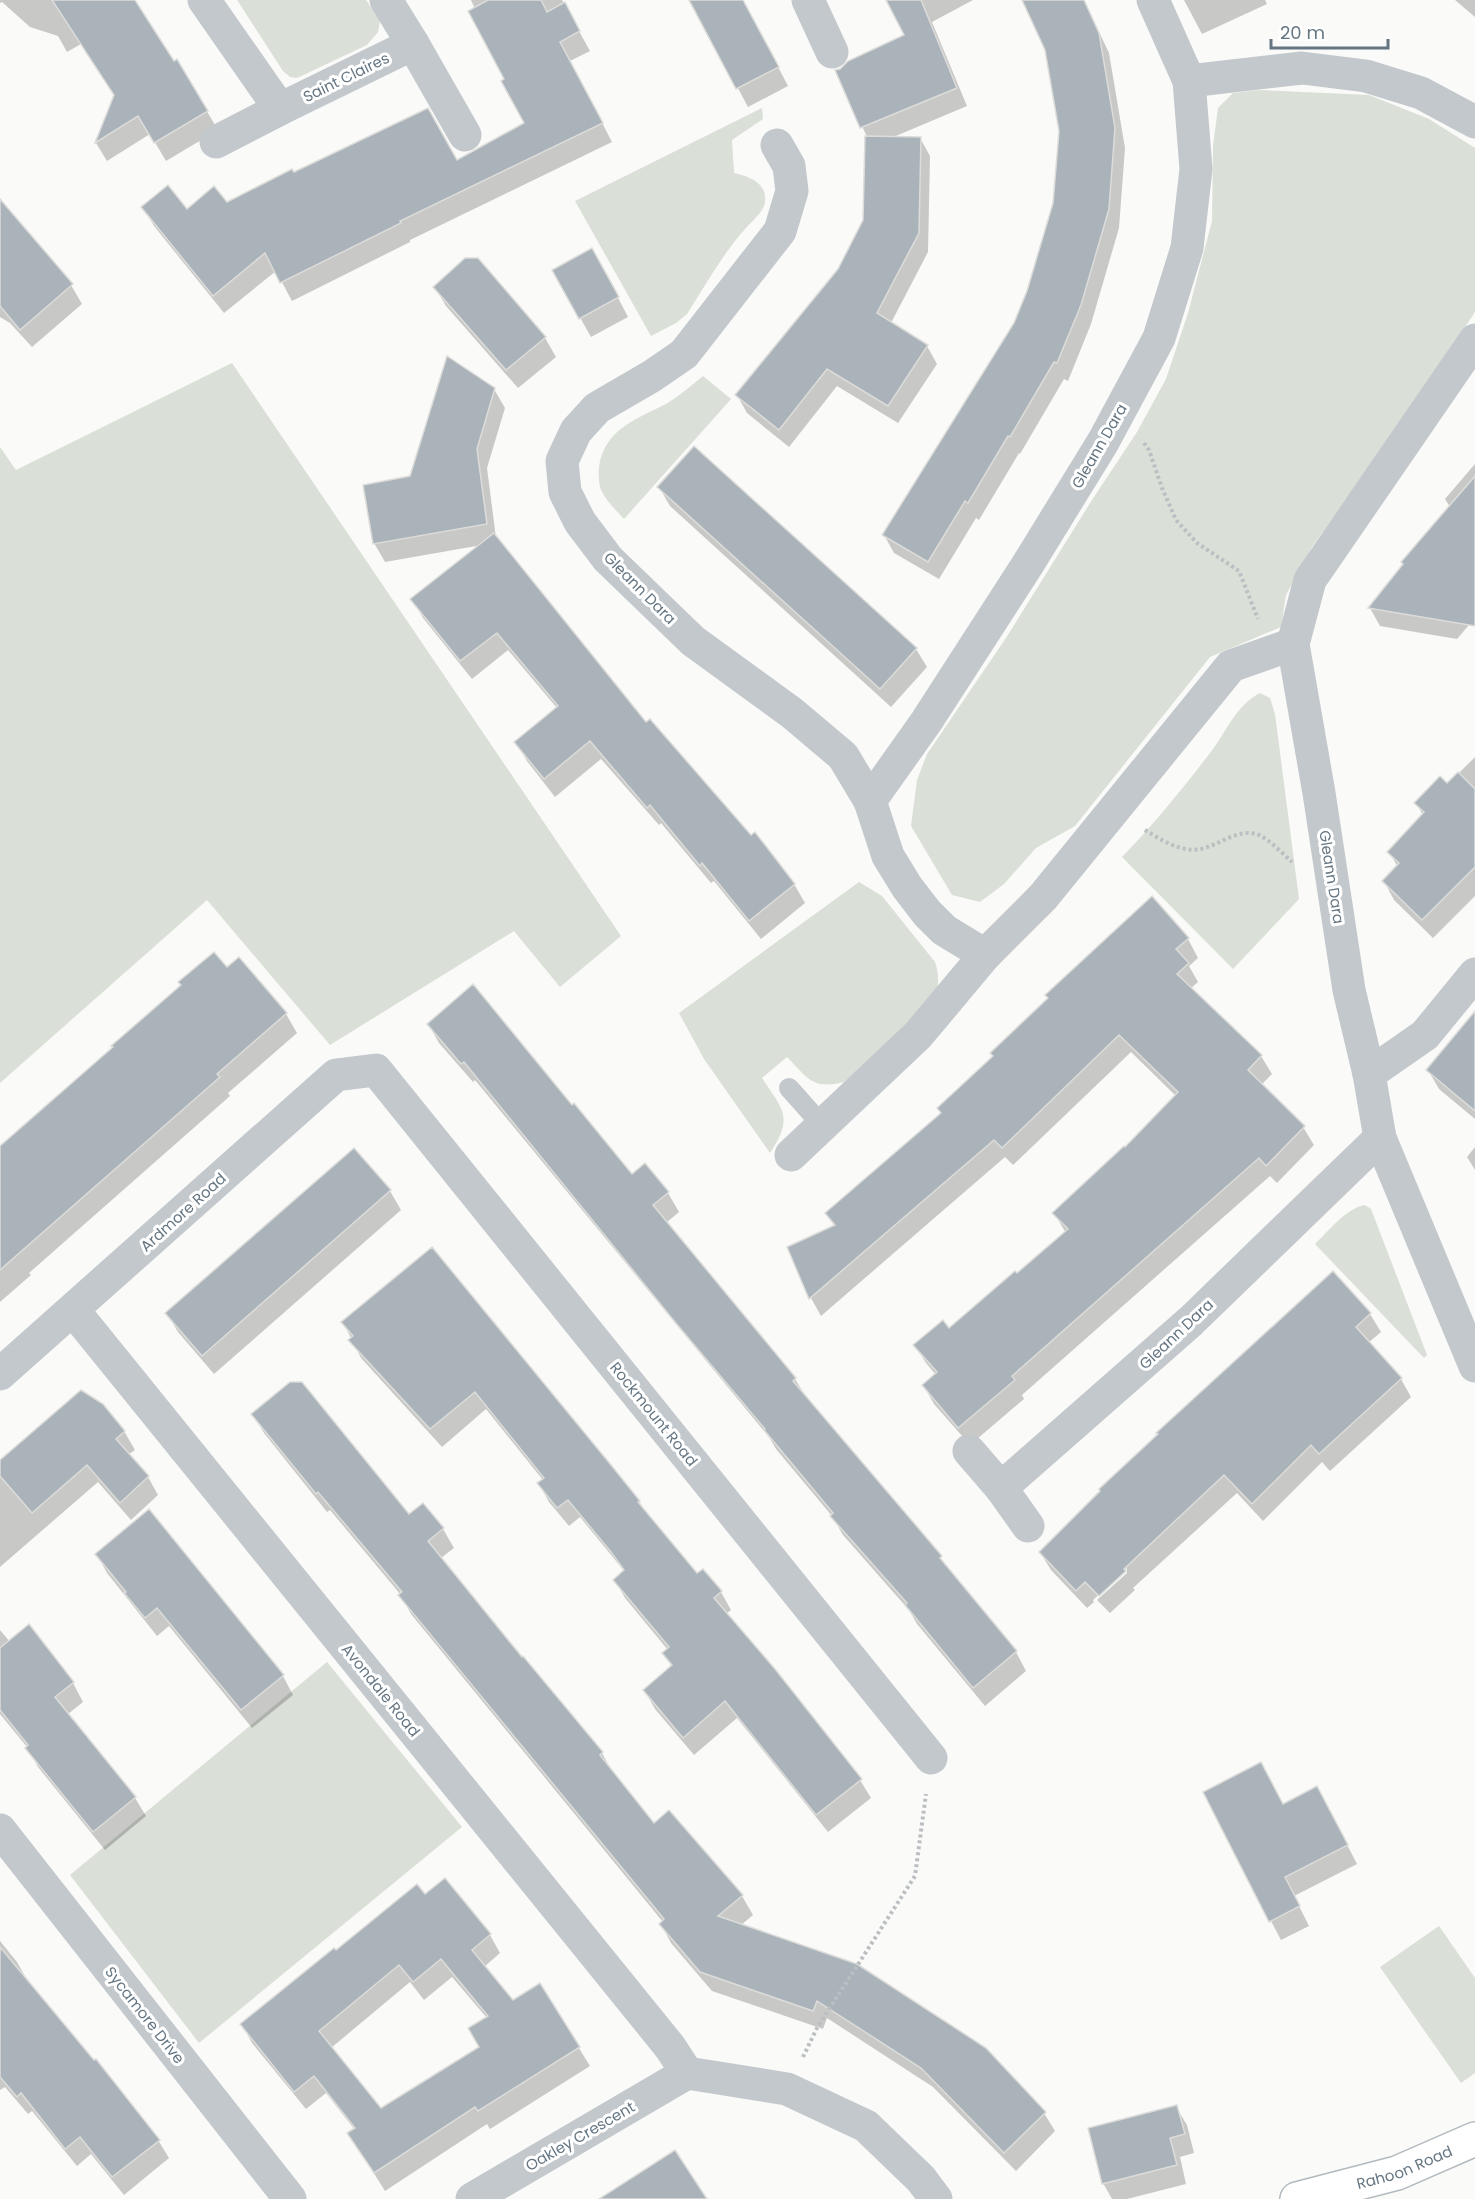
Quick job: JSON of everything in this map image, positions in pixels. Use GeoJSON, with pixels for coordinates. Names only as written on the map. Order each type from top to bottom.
{"type":"FeatureCollection","features":[{"type":"Feature","properties":{"kind":"street"},"geometry":{"type":"LineString","coordinates":[[204,0],[280,109]]}},
{"type":"Feature","properties":{"kind":"street"},"geometry":{"type":"LineString","coordinates":[[386,0],[465,135]]}},
{"type":"Feature","properties":{"kind":"street"},"geometry":{"type":"LineString","coordinates":[[808,0],[832,52]]}},
{"type":"Feature","properties":{"kind":"street","name":"Gleann Dara"},"geometry":{"type":"LineString","coordinates":[[870,801],[932,712],[1028,564],[1116,420],[1159,338],[1187,248],[1196,169],[1189,81],[1153,0]]}},
{"type":"Feature","properties":{"kind":"street","name":"Saint Claires"},"geometry":{"type":"LineString","coordinates":[[216,142],[413,44]]}},
{"type":"Feature","properties":{"kind":"street"},"geometry":{"type":"LineString","coordinates":[[1189,81],[1302,68],[1366,76],[1421,93],[1475,122]]}},
{"type":"Feature","properties":{"kind":"street","name":"Gleann Dara"},"geometry":{"type":"LineString","coordinates":[[777,145],[789,166],[792,191],[780,231],[684,354],[652,376],[597,408],[576,430],[562,461],[566,492],[580,522],[608,559],[693,641],[792,712],[843,756],[870,801],[888,856],[907,888],[944,930],[985,955]]}},
{"type":"Feature","properties":{"kind":"street","name":"Gleann Dara"},"geometry":{"type":"LineString","coordinates":[[1472,1352],[1380,1138],[1369,1074],[1349,990],[1293,644],[1310,580],[1475,340]]}},
{"type":"Feature","properties":{"kind":"street"},"geometry":{"type":"LineString","coordinates":[[791,1155],[918,1035],[985,955],[1043,897],[1230,666],[1293,644]]}},
{"type":"Feature","properties":{"kind":"street"},"geometry":{"type":"LineString","coordinates":[[1369,1074],[1425,1035],[1475,974]]}},
{"type":"Feature","properties":{"kind":"street","name":"Ardmore Road"},"geometry":{"type":"LineString","coordinates":[[0,1374],[336,1076],[376,1070]]}},
{"type":"Feature","properties":{"kind":"street","name":"Rockmount Road"},"geometry":{"type":"LineString","coordinates":[[376,1070],[931,1758]]}},
{"type":"Feature","properties":{"kind":"street","name":"Gleann Dara"},"geometry":{"type":"LineString","coordinates":[[1001,1488],[1191,1321],[1380,1138]]}},
{"type":"Feature","properties":{"kind":"street","name":"Avondale Road"},"geometry":{"type":"LineString","coordinates":[[74,1310],[648,2019],[687,2073]]}},
{"type":"Feature","properties":{"kind":"street"},"geometry":{"type":"LineString","coordinates":[[969,1451],[1001,1488],[1028,1526]]}},
{"type":"Feature","properties":{"kind":"street","name":"Sycamore Drive"},"geometry":{"type":"LineString","coordinates":[[0,1830],[290,2199]]}},
{"type":"Feature","properties":{"kind":"street"},"geometry":{"type":"LineString","coordinates":[[687,2073],[787,2089],[866,2126],[921,2179],[936,2199]]}},
{"type":"Feature","properties":{"kind":"street","name":"Oakley Crescent"},"geometry":{"type":"LineString","coordinates":[[472,2199],[687,2073]]}},
{"type":"Feature","properties":{"kind":"street","name":"Rahoon Road"},"geometry":{"type":"LineString","coordinates":[[1297,2199],[1397,2172],[1475,2139]]}},
{"type":"Feature","properties":{"kind":"lane"},"geometry":{"type":"LineString","coordinates":[[789,1088],[822,1125]]}},
{"type":"Feature","properties":{"kind":"path"},"geometry":{"type":"LineString","coordinates":[[1116,420],[1137,432],[1149,450],[1176,520],[1197,543],[1239,571],[1262,630],[1259,656]]}},
{"type":"Feature","properties":{"kind":"path"},"geometry":{"type":"LineString","coordinates":[[1114,810],[1156,837],[1172,845],[1188,849],[1200,849],[1246,833],[1258,834],[1295,865],[1334,891]]}},
{"type":"Feature","properties":{"kind":"path"},"geometry":{"type":"LineString","coordinates":[[787,2089],[818,2028],[915,1876],[931,1758]]}},
{"type":"Feature","properties":{"kind":"shaded area"},"geometry":{"type":"Polygon","coordinates":[[[237,0],[366,0],[380,21],[378,32],[367,45],[297,78],[290,77],[283,71],[237,0]]]}},
{"type":"Feature","properties":{"kind":"shaded area"},"geometry":{"type":"Polygon","coordinates":[[[1259,90],[1369,95],[1429,119],[1475,148],[1475,312],[1424,390],[1312,547],[1286,595],[1281,627],[1210,657],[1075,826],[1036,848],[1004,884],[980,902],[952,895],[911,826],[917,780],[927,754],[1006,638],[1137,432],[1166,379],[1188,313],[1212,221],[1213,146],[1218,108],[1233,93],[1259,90]]]}},
{"type":"Feature","properties":{"kind":"shaded area"},"geometry":{"type":"Polygon","coordinates":[[[762,108],[763,119],[732,140],[734,173],[749,178],[762,187],[765,197],[764,206],[730,248],[687,314],[676,323],[651,336],[575,201],[762,108]]]}},
{"type":"Feature","properties":{"kind":"shaded area"},"geometry":{"type":"Polygon","coordinates":[[[232,363],[621,936],[560,987],[514,931],[330,1045],[207,900],[0,1083],[0,447],[16,470],[232,363]]]}},
{"type":"Feature","properties":{"kind":"shaded area"},"geometry":{"type":"Polygon","coordinates":[[[703,376],[731,399],[624,519],[600,488],[599,467],[607,444],[623,427],[671,401],[703,376]]]}},
{"type":"Feature","properties":{"kind":"shaded area"},"geometry":{"type":"Polygon","coordinates":[[[1260,693],[1270,698],[1275,714],[1299,899],[1233,969],[1122,857],[1187,783],[1237,713],[1251,698],[1260,693]]]}},
{"type":"Feature","properties":{"kind":"shaded area"},"geometry":{"type":"Polygon","coordinates":[[[859,882],[882,896],[935,962],[938,976],[937,990],[932,1000],[910,1024],[844,1082],[817,1083],[806,1076],[787,1057],[762,1078],[780,1106],[784,1122],[782,1131],[770,1153],[704,1059],[679,1013],[859,882]]]}},
{"type":"Feature","properties":{"kind":"shaded area"},"geometry":{"type":"Polygon","coordinates":[[[1365,1205],[1371,1209],[1427,1355],[1424,1358],[1315,1244],[1344,1215],[1365,1205]]]}},
{"type":"Feature","properties":{"kind":"shaded area"},"geometry":{"type":"Polygon","coordinates":[[[327,1662],[462,1827],[199,2043],[70,1875],[327,1662]]]}},
{"type":"Feature","properties":{"kind":"shaded area"},"geometry":{"type":"Polygon","coordinates":[[[1439,1926],[1475,1978],[1475,2073],[1461,2083],[1380,1967],[1439,1926]]]}},
{"type":"Feature","properties":{"kind":"building"},"geometry":{"type":"Polygon","coordinates":[[[52,0],[135,0],[174,61],[177,59],[208,111],[154,143],[138,116],[95,143],[114,95],[52,0]]]}},
{"type":"Feature","properties":{"kind":"building"},"geometry":{"type":"Polygon","coordinates":[[[488,0],[541,0],[547,12],[565,2],[580,31],[560,42],[603,123],[400,221],[401,223],[280,283],[265,253],[213,296],[141,207],[168,185],[187,209],[214,186],[227,202],[292,169],[294,172],[428,108],[457,160],[524,123],[468,11],[488,0]]]}},
{"type":"Feature","properties":{"kind":"building"},"geometry":{"type":"Polygon","coordinates":[[[689,0],[743,0],[779,67],[736,89],[689,0]]]}},
{"type":"Feature","properties":{"kind":"building"},"geometry":{"type":"Polygon","coordinates":[[[886,0],[921,0],[957,88],[860,128],[835,70],[840,69],[848,61],[904,35],[886,0]]]}},
{"type":"Feature","properties":{"kind":"building"},"geometry":{"type":"Polygon","coordinates":[[[1022,0],[1084,0],[1099,33],[1115,128],[1109,209],[1081,305],[1057,363],[1054,362],[1010,437],[1008,436],[968,503],[965,501],[928,562],[882,535],[1014,323],[1027,291],[1053,203],[1059,131],[1045,50],[1022,0]]]}},
{"type":"Feature","properties":{"kind":"building"},"geometry":{"type":"Polygon","coordinates":[[[865,136],[921,137],[919,233],[877,313],[928,345],[888,406],[827,369],[779,430],[735,395],[838,269],[863,220],[865,136]]]}},
{"type":"Feature","properties":{"kind":"building"},"geometry":{"type":"Polygon","coordinates":[[[0,199],[73,284],[20,330],[0,306],[0,199]]]}},
{"type":"Feature","properties":{"kind":"building"},"geometry":{"type":"Polygon","coordinates":[[[592,248],[619,297],[579,319],[552,270],[592,248]]]}},
{"type":"Feature","properties":{"kind":"building"},"geometry":{"type":"Polygon","coordinates":[[[465,258],[478,258],[546,337],[506,370],[433,287],[465,258]]]}},
{"type":"Feature","properties":{"kind":"building"},"geometry":{"type":"Polygon","coordinates":[[[447,356],[495,388],[477,449],[487,524],[373,544],[363,485],[410,476],[447,356]]]}},
{"type":"Feature","properties":{"kind":"building"},"geometry":{"type":"Polygon","coordinates":[[[694,446],[917,648],[880,689],[657,487],[694,446]]]}},
{"type":"Feature","properties":{"kind":"building"},"geometry":{"type":"Polygon","coordinates":[[[1475,476],[1475,626],[1368,608],[1403,564],[1401,562],[1475,476]]]}},
{"type":"Feature","properties":{"kind":"building"},"geometry":{"type":"Polygon","coordinates":[[[494,533],[646,722],[650,719],[751,835],[755,832],[795,884],[749,921],[702,863],[700,866],[650,805],[647,808],[590,741],[544,779],[514,742],[558,706],[497,633],[460,661],[410,599],[494,533]]]}},
{"type":"Feature","properties":{"kind":"building"},"geometry":{"type":"Polygon","coordinates":[[[1458,772],[1475,789],[1475,867],[1422,920],[1382,881],[1399,863],[1387,852],[1424,812],[1414,803],[1440,776],[1447,783],[1458,772]]]}},
{"type":"Feature","properties":{"kind":"building"},"geometry":{"type":"Polygon","coordinates":[[[1152,896],[1189,938],[1176,949],[1189,963],[1177,974],[1262,1055],[1248,1070],[1305,1126],[1266,1166],[1259,1158],[1012,1376],[1015,1380],[958,1428],[922,1385],[937,1372],[913,1345],[943,1320],[949,1328],[1068,1229],[1052,1213],[1125,1147],[1178,1092],[1119,1035],[1002,1148],[994,1140],[809,1299],[787,1247],[835,1225],[825,1213],[941,1113],[937,1108],[993,1056],[990,1053],[1048,998],[1045,995],[1152,896]]]}},
{"type":"Feature","properties":{"kind":"building"},"geometry":{"type":"Polygon","coordinates":[[[214,952],[227,967],[239,957],[287,1013],[217,1074],[220,1077],[0,1270],[0,1146],[113,1047],[111,1046],[181,985],[178,982],[214,952]]]}},
{"type":"Feature","properties":{"kind":"building"},"geometry":{"type":"Polygon","coordinates":[[[473,984],[632,1174],[645,1163],[669,1192],[653,1205],[796,1378],[793,1381],[942,1556],[940,1558],[1017,1651],[973,1688],[905,1605],[907,1603],[830,1516],[833,1513],[464,1062],[461,1064],[427,1024],[473,984]]]}},
{"type":"Feature","properties":{"kind":"building"},"geometry":{"type":"Polygon","coordinates":[[[1475,1011],[1475,1111],[1426,1070],[1475,1011]]]}},
{"type":"Feature","properties":{"kind":"building"},"geometry":{"type":"Polygon","coordinates":[[[354,1148],[391,1190],[202,1356],[165,1313],[354,1148]]]}},
{"type":"Feature","properties":{"kind":"building"},"geometry":{"type":"Polygon","coordinates":[[[432,1247],[697,1573],[703,1569],[722,1591],[714,1598],[775,1669],[862,1779],[816,1815],[725,1701],[683,1738],[643,1690],[672,1665],[662,1653],[669,1647],[613,1580],[624,1570],[611,1552],[568,1500],[557,1508],[537,1483],[544,1478],[475,1392],[430,1429],[348,1340],[353,1336],[341,1322],[432,1247]]]}},
{"type":"Feature","properties":{"kind":"building"},"geometry":{"type":"Polygon","coordinates":[[[1333,1271],[1371,1313],[1356,1327],[1402,1378],[1319,1454],[1311,1445],[1252,1504],[1224,1475],[1124,1569],[1126,1571],[1099,1596],[1085,1582],[1076,1591],[1039,1552],[1100,1491],[1099,1489],[1158,1434],[1156,1433],[1333,1271]]]}},
{"type":"Feature","properties":{"kind":"building"},"geometry":{"type":"Polygon","coordinates":[[[290,1382],[302,1382],[409,1514],[423,1503],[444,1528],[428,1541],[603,1752],[600,1755],[654,1823],[669,1810],[743,1895],[718,1916],[857,1964],[986,2048],[1046,2112],[1004,2153],[921,2068],[817,2001],[813,2011],[700,1972],[659,1924],[664,1919],[398,1595],[402,1592],[318,1492],[316,1494],[251,1414],[290,1382]]]}},
{"type":"Feature","properties":{"kind":"building"},"geometry":{"type":"Polygon","coordinates":[[[81,1390],[103,1404],[125,1431],[116,1439],[149,1476],[120,1503],[87,1465],[32,1513],[0,1476],[0,1460],[81,1390]]]}},
{"type":"Feature","properties":{"kind":"building"},"geometry":{"type":"Polygon","coordinates":[[[149,1509],[284,1675],[241,1710],[157,1608],[145,1618],[95,1554],[149,1509]]]}},
{"type":"Feature","properties":{"kind":"building"},"geometry":{"type":"Polygon","coordinates":[[[29,1624],[74,1682],[55,1697],[136,1797],[93,1832],[25,1748],[28,1745],[0,1710],[0,1648],[29,1624]]]}},
{"type":"Feature","properties":{"kind":"building"},"geometry":{"type":"Polygon","coordinates":[[[1261,1762],[1283,1804],[1317,1786],[1348,1845],[1285,1877],[1300,1906],[1269,1922],[1203,1792],[1261,1762]]]}},
{"type":"Feature","properties":{"kind":"building"},"geometry":{"type":"Polygon","coordinates":[[[445,1878],[491,1934],[472,1950],[513,2000],[540,1983],[580,2047],[478,2111],[475,2107],[374,2173],[347,2133],[355,2128],[314,2076],[294,2092],[240,2024],[417,1884],[425,1894],[445,1878]],[[441,1959],[413,1982],[399,1965],[319,2031],[381,2108],[479,2047],[468,2028],[488,2016],[441,1959]]]}},
{"type":"Feature","properties":{"kind":"building"},"geometry":{"type":"Polygon","coordinates":[[[0,1947],[94,2060],[96,2059],[160,2140],[112,2177],[80,2137],[65,2149],[21,2093],[17,2097],[0,2077],[0,1947]]]}},
{"type":"Feature","properties":{"kind":"building"},"geometry":{"type":"Polygon","coordinates":[[[1177,2105],[1185,2134],[1170,2138],[1177,2165],[1102,2184],[1088,2128],[1177,2105]]]}},
{"type":"Feature","properties":{"kind":"building"},"geometry":{"type":"Polygon","coordinates":[[[675,2150],[707,2199],[599,2199],[675,2150]]]}}]}
